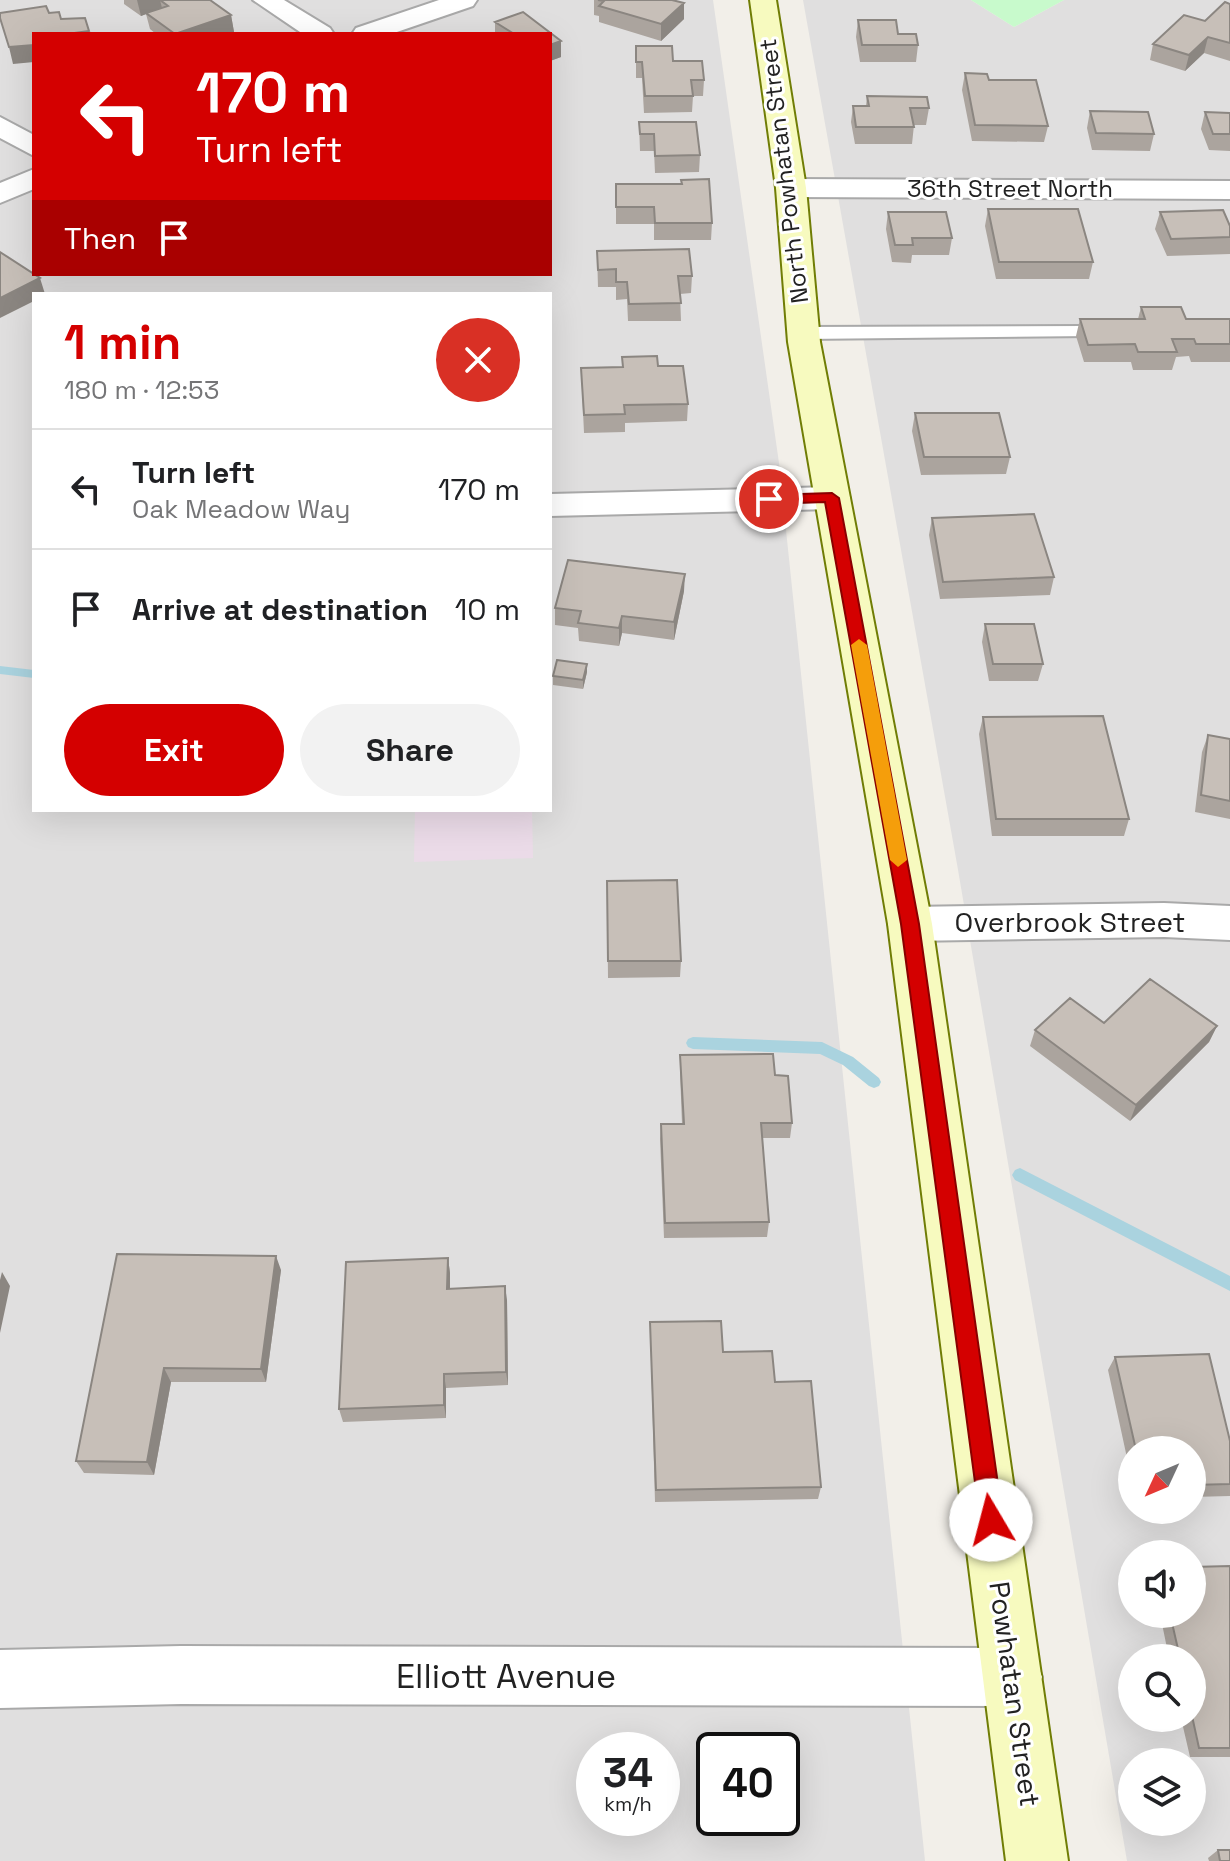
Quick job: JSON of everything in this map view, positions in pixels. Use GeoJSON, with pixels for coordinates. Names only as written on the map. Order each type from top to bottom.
{"type":"FeatureCollection","features":[{"type":"Feature","properties":{"kind":"street"},"geometry":{"type":"LineString","coordinates":[[266,0],[318,32]]}},
{"type":"Feature","properties":{"kind":"street"},"geometry":{"type":"LineString","coordinates":[[371,32],[464,0]]}},
{"type":"Feature","properties":{"kind":"street","name":"North Powhatan Street"},"geometry":{"type":"LineString","coordinates":[[763,0],[791,188],[804,338]]}},
{"type":"Feature","properties":{"kind":"street"},"geometry":{"type":"LineString","coordinates":[[0,126],[32,146]]}},
{"type":"Feature","properties":{"kind":"street"},"geometry":{"type":"LineString","coordinates":[[0,194],[32,179]]}},
{"type":"Feature","properties":{"kind":"street","name":"36th Street North"},"geometry":{"type":"LineString","coordinates":[[791,188],[1230,190]]}},
{"type":"Feature","properties":{"kind":"street","name":"Powhatan Street"},"geometry":{"type":"LineString","coordinates":[[804,338],[910,924],[1037,1861]]}},
{"type":"Feature","properties":{"kind":"street"},"geometry":{"type":"LineString","coordinates":[[552,505],[832,498]]}},
{"type":"Feature","properties":{"kind":"street","name":"Overbrook Street"},"geometry":{"type":"LineString","coordinates":[[910,924],[1164,920],[1230,923]]}},
{"type":"Feature","properties":{"kind":"street","name":"Elliott Avenue"},"geometry":{"type":"LineString","coordinates":[[0,1679],[181,1675],[1013,1677]]}},
{"type":"Feature","properties":{"kind":"lane"},"geometry":{"type":"LineString","coordinates":[[804,338],[1084,332]]}},
{"type":"Feature","properties":{"kind":"shaded area"},"geometry":{"type":"Polygon","coordinates":[[[0,0],[713,0],[779,463],[925,1861],[0,1861],[0,0]]]}},
{"type":"Feature","properties":{"kind":"shaded area"},"geometry":{"type":"Polygon","coordinates":[[[803,0],[971,0],[1014,27],[1064,0],[1230,0],[1230,1861],[1127,1861],[1123,1836],[1206,1836],[1206,1748],[1118,1748],[1118,1808],[957,864],[803,0]]]}},
{"type":"Feature","properties":{"kind":"shaded area"},"geometry":{"type":"Polygon","coordinates":[[[415,812],[532,812],[533,858],[414,862],[415,812]]]}},
{"type":"Feature","properties":{"kind":"green space"},"geometry":{"type":"Polygon","coordinates":[[[971,0],[1064,0],[1014,27],[971,0]]]}},
{"type":"Feature","properties":{"kind":"building"},"geometry":{"type":"Polygon","coordinates":[[[160,0],[210,0],[231,15],[181,32],[172,32],[146,13],[168,6],[160,0]]]}},
{"type":"Feature","properties":{"kind":"building"},"geometry":{"type":"Polygon","coordinates":[[[598,0],[672,0],[684,3],[661,24],[599,6],[604,1],[598,0]]]}},
{"type":"Feature","properties":{"kind":"building"},"geometry":{"type":"Polygon","coordinates":[[[1225,2],[1230,4],[1230,43],[1208,37],[1189,55],[1153,44],[1184,15],[1205,21],[1225,2]]]}},
{"type":"Feature","properties":{"kind":"building"},"geometry":{"type":"Polygon","coordinates":[[[46,6],[49,13],[59,12],[61,19],[85,18],[89,31],[32,32],[32,45],[9,47],[0,13],[46,6]]]}},
{"type":"Feature","properties":{"kind":"building"},"geometry":{"type":"Polygon","coordinates":[[[523,12],[549,32],[511,32],[495,22],[523,12]]]}},
{"type":"Feature","properties":{"kind":"building"},"geometry":{"type":"Polygon","coordinates":[[[858,20],[896,20],[898,34],[916,34],[918,45],[862,45],[858,20]]]}},
{"type":"Feature","properties":{"kind":"building"},"geometry":{"type":"Polygon","coordinates":[[[552,34],[561,41],[552,44],[552,34]]]}},
{"type":"Feature","properties":{"kind":"building"},"geometry":{"type":"Polygon","coordinates":[[[636,46],[672,46],[673,61],[702,61],[704,80],[691,80],[693,96],[645,96],[642,62],[636,62],[636,46]]]}},
{"type":"Feature","properties":{"kind":"building"},"geometry":{"type":"Polygon","coordinates":[[[965,73],[987,74],[989,80],[1036,80],[1048,126],[975,125],[965,73]]]}},
{"type":"Feature","properties":{"kind":"building"},"geometry":{"type":"Polygon","coordinates":[[[867,96],[927,97],[929,108],[910,108],[914,127],[856,127],[853,106],[869,106],[867,96]]]}},
{"type":"Feature","properties":{"kind":"building"},"geometry":{"type":"Polygon","coordinates":[[[1090,111],[1148,112],[1154,134],[1096,133],[1090,111]]]}},
{"type":"Feature","properties":{"kind":"building"},"geometry":{"type":"Polygon","coordinates":[[[1205,112],[1230,113],[1230,134],[1213,134],[1205,112]]]}},
{"type":"Feature","properties":{"kind":"building"},"geometry":{"type":"Polygon","coordinates":[[[639,122],[696,122],[700,155],[655,156],[654,134],[640,134],[639,122]]]}},
{"type":"Feature","properties":{"kind":"building"},"geometry":{"type":"Polygon","coordinates":[[[709,179],[712,223],[655,223],[654,207],[616,207],[616,184],[682,184],[681,180],[709,179]]]}},
{"type":"Feature","properties":{"kind":"building"},"geometry":{"type":"Polygon","coordinates":[[[988,209],[1078,209],[1093,262],[999,262],[988,209]]]}},
{"type":"Feature","properties":{"kind":"building"},"geometry":{"type":"Polygon","coordinates":[[[1223,210],[1230,226],[1230,237],[1171,239],[1160,212],[1223,210]]]}},
{"type":"Feature","properties":{"kind":"building"},"geometry":{"type":"Polygon","coordinates":[[[888,212],[946,212],[952,238],[912,238],[913,245],[895,245],[888,212]]]}},
{"type":"Feature","properties":{"kind":"building"},"geometry":{"type":"Polygon","coordinates":[[[689,249],[692,276],[678,276],[681,303],[629,304],[627,282],[616,282],[616,269],[598,270],[597,251],[689,249]]]}},
{"type":"Feature","properties":{"kind":"building"},"geometry":{"type":"Polygon","coordinates":[[[0,252],[32,273],[32,276],[40,278],[0,298],[0,252]]]}},
{"type":"Feature","properties":{"kind":"building"},"geometry":{"type":"Polygon","coordinates":[[[1141,307],[1181,307],[1186,319],[1230,319],[1230,344],[1196,344],[1194,339],[1172,339],[1177,352],[1138,352],[1135,344],[1088,345],[1080,319],[1145,319],[1141,307]]]}},
{"type":"Feature","properties":{"kind":"building"},"geometry":{"type":"Polygon","coordinates":[[[657,356],[658,366],[683,366],[688,404],[624,405],[625,414],[584,415],[581,368],[623,367],[622,357],[657,356]]]}},
{"type":"Feature","properties":{"kind":"building"},"geometry":{"type":"Polygon","coordinates":[[[915,413],[999,413],[1010,457],[924,457],[915,413]]]}},
{"type":"Feature","properties":{"kind":"building"},"geometry":{"type":"Polygon","coordinates":[[[1034,514],[1054,577],[943,582],[932,518],[1034,514]]]}},
{"type":"Feature","properties":{"kind":"building"},"geometry":{"type":"Polygon","coordinates":[[[568,560],[685,574],[674,622],[622,616],[619,628],[578,623],[581,611],[555,608],[568,560]]]}},
{"type":"Feature","properties":{"kind":"building"},"geometry":{"type":"Polygon","coordinates":[[[985,624],[1034,624],[1043,664],[993,664],[985,624]]]}},
{"type":"Feature","properties":{"kind":"building"},"geometry":{"type":"Polygon","coordinates":[[[557,660],[587,664],[583,680],[553,676],[557,660]]]}},
{"type":"Feature","properties":{"kind":"building"},"geometry":{"type":"Polygon","coordinates":[[[1103,716],[1129,819],[996,819],[983,717],[1103,716]]]}},
{"type":"Feature","properties":{"kind":"building"},"geometry":{"type":"Polygon","coordinates":[[[1208,735],[1230,739],[1230,801],[1201,795],[1208,735]]]}},
{"type":"Feature","properties":{"kind":"building"},"geometry":{"type":"Polygon","coordinates":[[[677,880],[681,961],[608,961],[607,881],[677,880]]]}},
{"type":"Feature","properties":{"kind":"building"},"geometry":{"type":"Polygon","coordinates":[[[1150,979],[1217,1026],[1136,1105],[1035,1030],[1070,998],[1104,1023],[1150,979]]]}},
{"type":"Feature","properties":{"kind":"building"},"geometry":{"type":"Polygon","coordinates":[[[773,1054],[775,1075],[788,1076],[792,1123],[761,1123],[769,1222],[665,1223],[661,1124],[684,1124],[680,1055],[773,1054]]]}},
{"type":"Feature","properties":{"kind":"building"},"geometry":{"type":"Polygon","coordinates":[[[117,1254],[276,1256],[261,1369],[164,1368],[147,1462],[76,1461],[117,1254]]]}},
{"type":"Feature","properties":{"kind":"building"},"geometry":{"type":"Polygon","coordinates":[[[448,1258],[447,1289],[505,1286],[506,1372],[444,1374],[444,1405],[339,1409],[346,1262],[448,1258]]]}},
{"type":"Feature","properties":{"kind":"building"},"geometry":{"type":"Polygon","coordinates":[[[721,1321],[723,1352],[772,1351],[775,1382],[811,1381],[821,1487],[656,1490],[650,1322],[721,1321]]]}},
{"type":"Feature","properties":{"kind":"building"},"geometry":{"type":"Polygon","coordinates":[[[1209,1354],[1230,1441],[1230,1484],[1206,1485],[1206,1436],[1133,1436],[1115,1357],[1209,1354]]]}},
{"type":"Feature","properties":{"kind":"building"},"geometry":{"type":"Polygon","coordinates":[[[1230,1566],[1230,1748],[1199,1748],[1196,1732],[1206,1732],[1206,1644],[1177,1644],[1173,1628],[1206,1628],[1206,1567],[1230,1566]]]}},
{"type":"Feature","properties":{"kind":"building"},"geometry":{"type":"Polygon","coordinates":[[[1218,1850],[1230,1850],[1230,1861],[1220,1861],[1218,1850]]]}},
{"type":"Feature","properties":{"kind":"waterway"},"geometry":{"type":"LineString","coordinates":[[0,670],[32,674]]}},
{"type":"Feature","properties":{"kind":"waterway"},"geometry":{"type":"LineString","coordinates":[[693,1043],[822,1048],[848,1061],[874,1082]]}},
{"type":"Feature","properties":{"kind":"waterway"},"geometry":{"type":"LineString","coordinates":[[1020,1175],[1230,1284]]}},
{"type":"Feature","properties":{"kind":"slow traffic"},"geometry":{"type":"LineString","coordinates":[[859,645],[898,860]]}},
{"type":"Feature","properties":{"kind":"route"},"geometry":{"type":"LineString","coordinates":[[769,499],[832,498],[910,924],[991,1520]]}}]}
